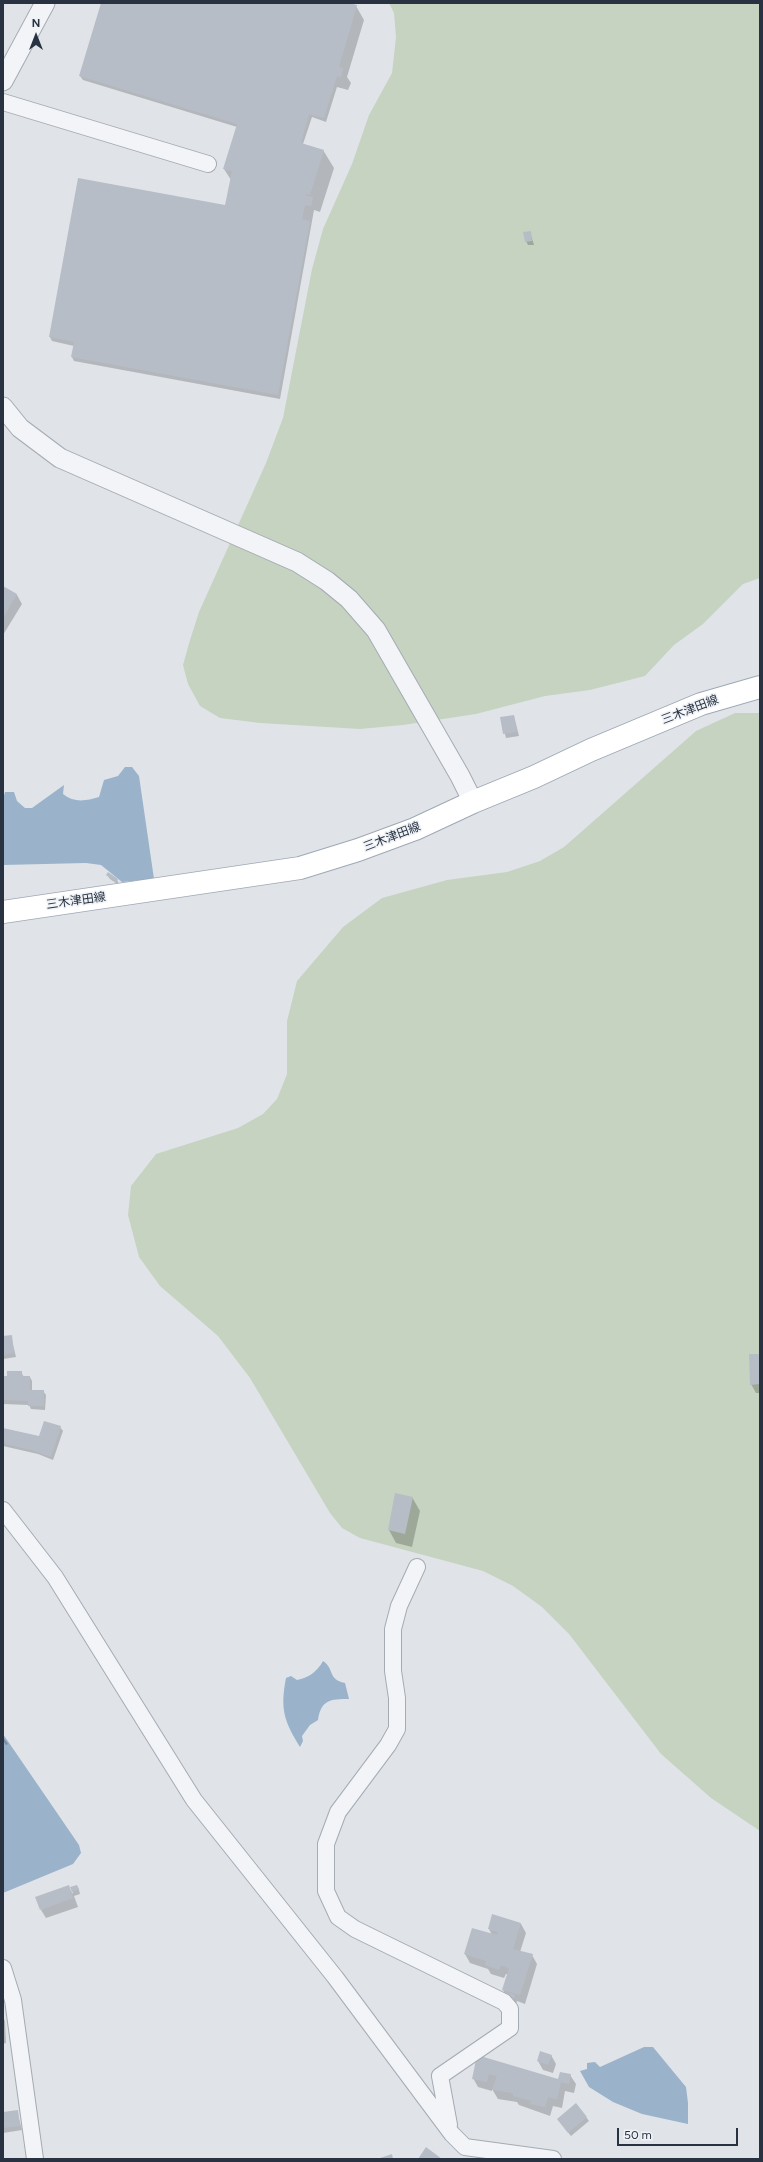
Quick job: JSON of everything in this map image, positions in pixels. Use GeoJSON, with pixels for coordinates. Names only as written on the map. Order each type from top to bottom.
{"type":"FeatureCollection","features":[{"type":"Feature","properties":{"kind":"main road","name":"三木津田線"},"geometry":{"type":"LineString","coordinates":[[3,912],[300,868],[358,850],[415,829],[473,802],[534,777],[591,750],[701,704],[760,687]]}},
{"type":"Feature","properties":{"kind":"street"},"geometry":{"type":"LineString","coordinates":[[3,81],[45,3]]}},
{"type":"Feature","properties":{"kind":"street"},"geometry":{"type":"LineString","coordinates":[[3,102],[208,164]]}},
{"type":"Feature","properties":{"kind":"street"},"geometry":{"type":"LineString","coordinates":[[3,407],[20,428],[60,458],[297,562],[327,581],[349,599],[376,630],[460,776],[473,802]]}},
{"type":"Feature","properties":{"kind":"street"},"geometry":{"type":"LineString","coordinates":[[3,1510],[55,1577],[194,1800],[334,1976],[452,2134]]}},
{"type":"Feature","properties":{"kind":"street"},"geometry":{"type":"LineString","coordinates":[[417,1567],[399,1606],[393,1629],[393,1671],[397,1698],[397,1729],[388,1745],[338,1812],[326,1844],[326,1891],[338,1917],[355,1929],[504,2002],[510,2009],[510,2028],[440,2076],[445,2108],[452,2134],[461,2153],[553,2159]]}},
{"type":"Feature","properties":{"kind":"street"},"geometry":{"type":"LineString","coordinates":[[3,1968],[15,2015],[35,2159]]}},
{"type":"Feature","properties":{"kind":"green space"},"geometry":{"type":"Polygon","coordinates":[[[389,3],[760,3],[760,578],[743,584],[703,624],[674,645],[645,676],[590,690],[545,696],[476,714],[403,725],[360,729],[260,723],[220,718],[200,706],[188,684],[183,665],[199,612],[266,463],[283,418],[312,269],[323,229],[352,164],[369,115],[392,73],[396,37],[394,13],[389,3]]]}},
{"type":"Feature","properties":{"kind":"green space"},"geometry":{"type":"Polygon","coordinates":[[[735,713],[760,713],[760,1831],[711,1798],[661,1754],[569,1634],[542,1607],[513,1586],[483,1571],[360,1538],[342,1528],[330,1513],[250,1378],[218,1336],[160,1286],[139,1257],[128,1215],[131,1186],[156,1154],[238,1128],[263,1114],[277,1099],[287,1074],[287,1021],[297,981],[343,927],[382,898],[447,880],[507,872],[540,861],[564,847],[696,731],[735,713]]]}},
{"type":"Feature","properties":{"kind":"water"},"geometry":{"type":"Polygon","coordinates":[[[125,767],[132,767],[139,776],[154,879],[122,882],[101,865],[86,863],[3,865],[3,799],[5,792],[14,792],[17,801],[25,808],[32,808],[64,785],[63,794],[71,799],[80,800],[99,797],[104,780],[118,776],[125,767]]]}},
{"type":"Feature","properties":{"kind":"water"},"geometry":{"type":"Polygon","coordinates":[[[323,1661],[327,1664],[336,1679],[345,1683],[349,1699],[332,1700],[324,1705],[319,1713],[318,1720],[310,1725],[302,1736],[303,1741],[300,1747],[290,1730],[285,1714],[283,1698],[286,1678],[291,1676],[297,1680],[305,1678],[312,1674],[323,1661]]]}},
{"type":"Feature","properties":{"kind":"water"},"geometry":{"type":"Polygon","coordinates":[[[3,1734],[79,1845],[81,1853],[73,1864],[3,1893],[3,1734]]]}},
{"type":"Feature","properties":{"kind":"water"},"geometry":{"type":"Polygon","coordinates":[[[644,2047],[653,2047],[686,2087],[688,2124],[642,2114],[613,2102],[589,2087],[580,2071],[587,2069],[587,2063],[595,2062],[600,2067],[644,2047]]]}},
{"type":"Feature","properties":{"kind":"building"},"geometry":{"type":"Polygon","coordinates":[[[101,3],[349,3],[357,5],[339,67],[343,68],[341,77],[337,76],[324,118],[309,114],[301,143],[324,150],[310,195],[307,194],[306,196],[313,197],[311,206],[305,205],[302,219],[310,221],[278,395],[71,357],[74,342],[49,337],[78,178],[225,205],[232,171],[223,169],[237,124],[79,76],[101,3]]]}},
{"type":"Feature","properties":{"kind":"building"},"geometry":{"type":"Polygon","coordinates":[[[531,231],[532,241],[525,242],[523,232],[531,231]]]}},
{"type":"Feature","properties":{"kind":"building"},"geometry":{"type":"Polygon","coordinates":[[[3,586],[17,594],[3,618],[3,586]]]}},
{"type":"Feature","properties":{"kind":"building"},"geometry":{"type":"Polygon","coordinates":[[[514,715],[517,732],[503,734],[500,717],[514,715]]]}},
{"type":"Feature","properties":{"kind":"building"},"geometry":{"type":"Polygon","coordinates":[[[108,872],[118,879],[116,882],[106,875],[108,872]]]}},
{"type":"Feature","properties":{"kind":"building"},"geometry":{"type":"Polygon","coordinates":[[[12,1335],[14,1353],[3,1355],[3,1336],[12,1335]]]}},
{"type":"Feature","properties":{"kind":"building"},"geometry":{"type":"Polygon","coordinates":[[[749,1354],[760,1354],[760,1384],[750,1385],[749,1354]]]}},
{"type":"Feature","properties":{"kind":"building"},"geometry":{"type":"Polygon","coordinates":[[[7,1371],[22,1371],[22,1376],[30,1376],[30,1390],[44,1390],[44,1406],[28,1406],[28,1401],[3,1400],[3,1376],[7,1376],[7,1371]]]}},
{"type":"Feature","properties":{"kind":"building"},"geometry":{"type":"Polygon","coordinates":[[[44,1421],[61,1426],[51,1457],[3,1443],[3,1428],[39,1436],[44,1421]]]}},
{"type":"Feature","properties":{"kind":"building"},"geometry":{"type":"Polygon","coordinates":[[[395,1493],[413,1497],[405,1534],[388,1530],[395,1493]]]}},
{"type":"Feature","properties":{"kind":"building"},"geometry":{"type":"Polygon","coordinates":[[[69,1885],[73,1898],[40,1910],[35,1897],[69,1885]]]}},
{"type":"Feature","properties":{"kind":"building"},"geometry":{"type":"Polygon","coordinates":[[[77,1885],[79,1889],[72,1892],[70,1887],[77,1885]]]}},
{"type":"Feature","properties":{"kind":"building"},"geometry":{"type":"Polygon","coordinates":[[[492,1914],[521,1923],[513,1949],[533,1954],[520,1995],[502,1990],[509,1968],[501,1965],[499,1970],[485,1965],[486,1961],[464,1954],[472,1928],[497,1935],[498,1932],[488,1929],[492,1914]]]}},
{"type":"Feature","properties":{"kind":"building"},"geometry":{"type":"Polygon","coordinates":[[[504,1992],[515,1995],[512,2006],[501,2003],[504,1992]]]}},
{"type":"Feature","properties":{"kind":"building"},"geometry":{"type":"Polygon","coordinates":[[[540,2051],[552,2055],[548,2065],[537,2061],[540,2051]]]}},
{"type":"Feature","properties":{"kind":"building"},"geometry":{"type":"Polygon","coordinates":[[[477,2055],[558,2079],[560,2072],[571,2074],[569,2084],[561,2082],[557,2099],[548,2097],[545,2107],[530,2104],[531,2101],[513,2096],[513,2093],[492,2090],[497,2076],[489,2074],[487,2082],[472,2079],[477,2055]]]}},
{"type":"Feature","properties":{"kind":"building"},"geometry":{"type":"Polygon","coordinates":[[[576,2103],[587,2117],[568,2133],[557,2119],[576,2103]]]}},
{"type":"Feature","properties":{"kind":"building"},"geometry":{"type":"Polygon","coordinates":[[[18,2110],[20,2126],[3,2128],[3,2112],[18,2110]]]}},
{"type":"Feature","properties":{"kind":"building"},"geometry":{"type":"Polygon","coordinates":[[[426,2147],[442,2159],[418,2159],[426,2147]]]}},
{"type":"Feature","properties":{"kind":"building"},"geometry":{"type":"Polygon","coordinates":[[[392,2154],[393,2159],[377,2159],[392,2154]]]}}]}
